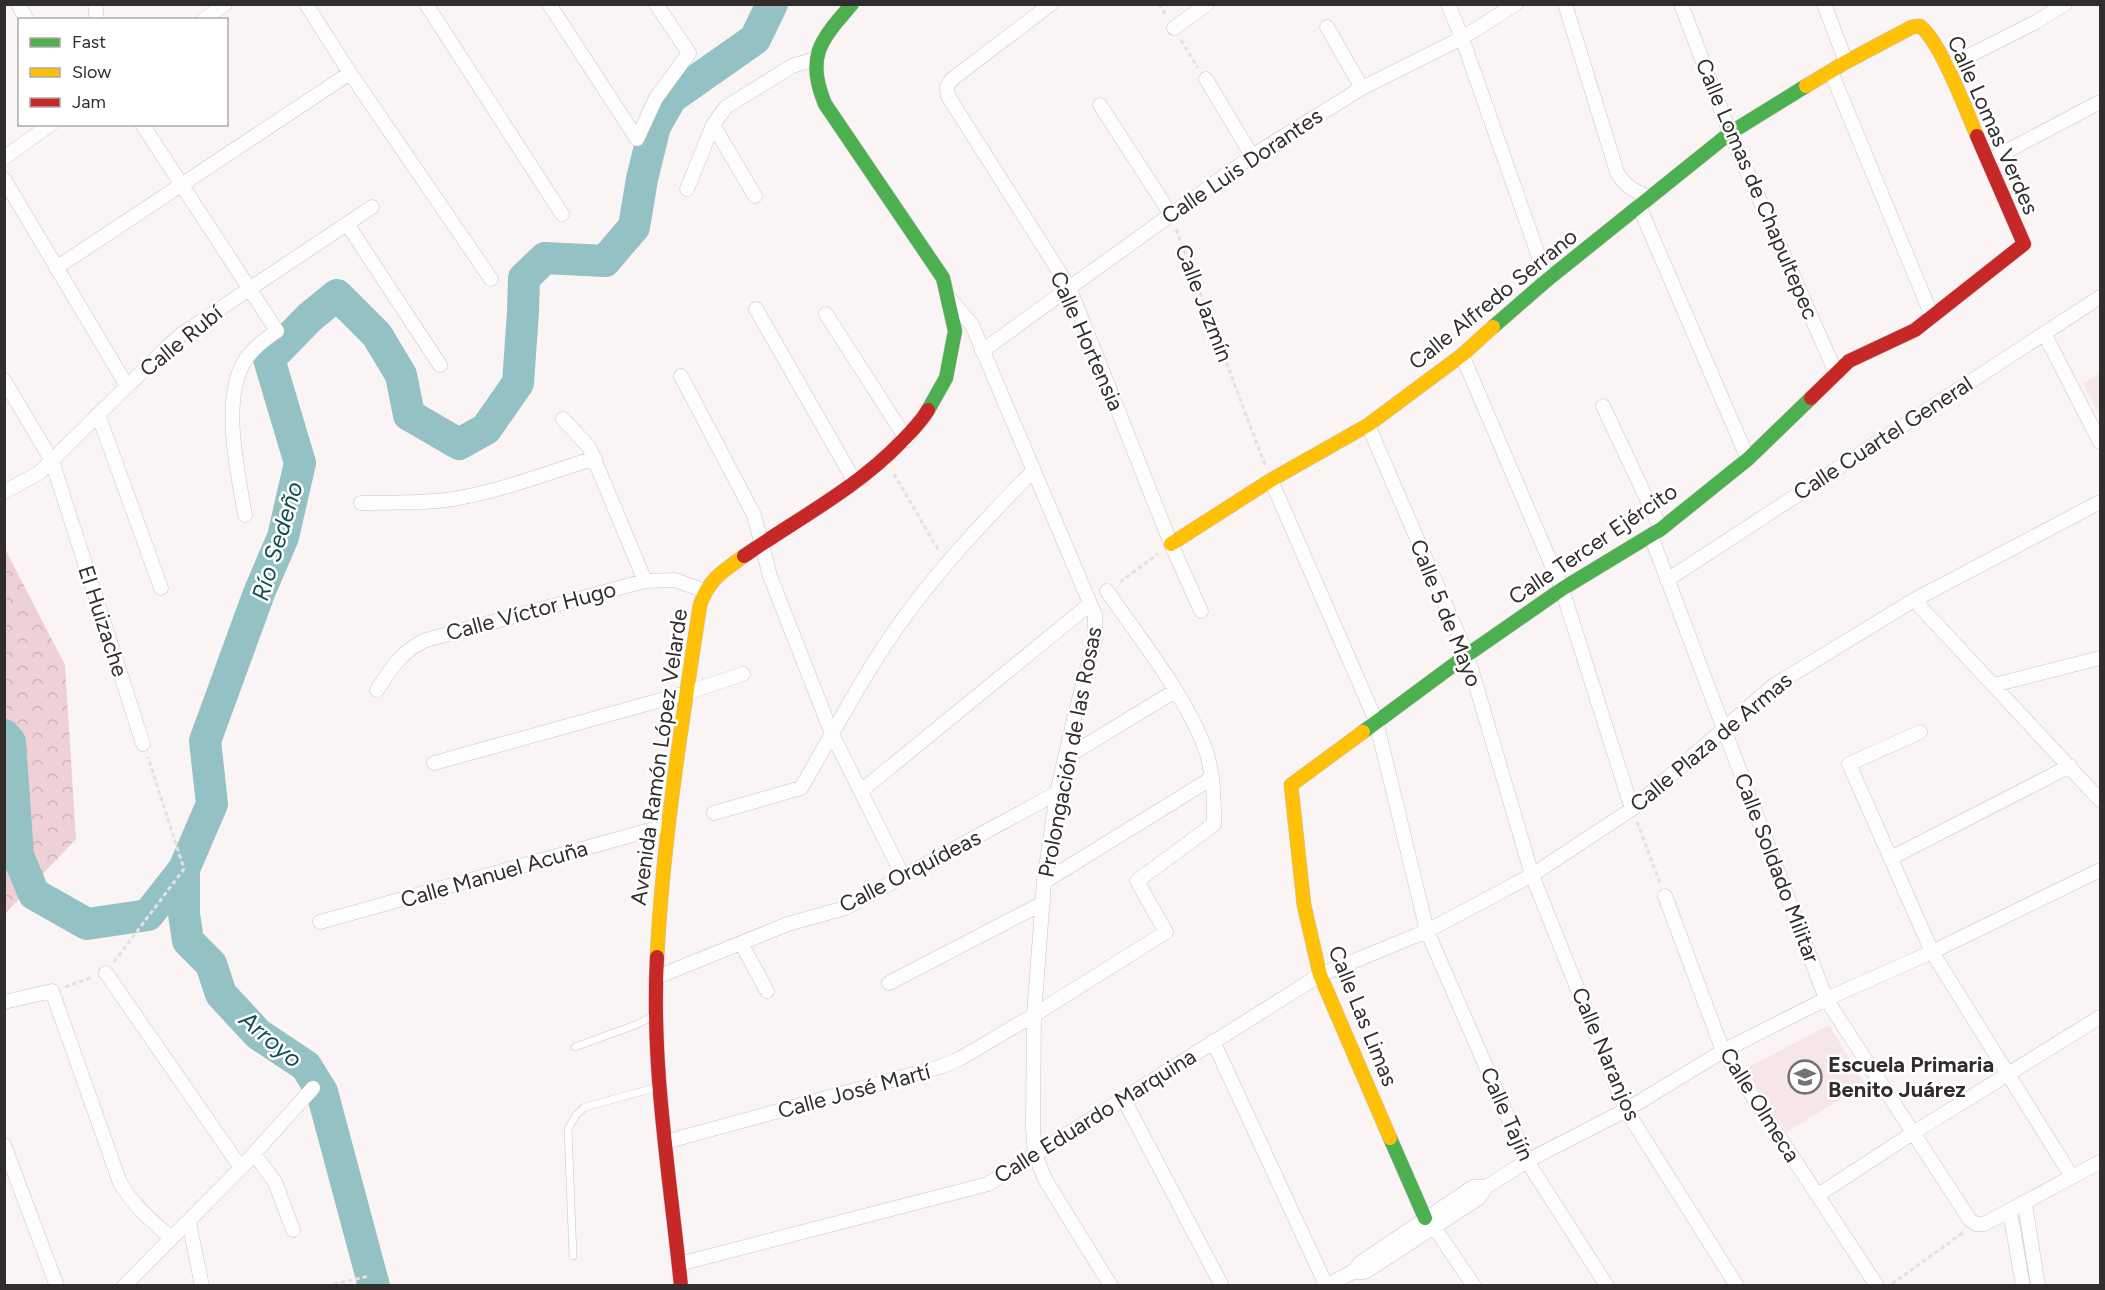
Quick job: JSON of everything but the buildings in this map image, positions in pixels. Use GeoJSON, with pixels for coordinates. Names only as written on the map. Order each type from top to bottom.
{"type":"FeatureCollection","features":[{"type":"Feature","properties":{"kind":"street"},"geometry":{"type":"LineString","coordinates":[[18,4],[26,18]]}},
{"type":"Feature","properties":{"kind":"street"},"geometry":{"type":"LineString","coordinates":[[206,18],[225,4]]}},
{"type":"Feature","properties":{"kind":"street"},"geometry":{"type":"LineString","coordinates":[[306,4],[350,73],[491,279]]}},
{"type":"Feature","properties":{"kind":"street"},"geometry":{"type":"LineString","coordinates":[[426,4],[562,214]]}},
{"type":"Feature","properties":{"kind":"street"},"geometry":{"type":"LineString","coordinates":[[549,4],[637,140],[656,98],[689,53],[656,4]]}},
{"type":"Feature","properties":{"kind":"street"},"geometry":{"type":"LineString","coordinates":[[687,189],[718,116],[726,108],[792,66],[815,59],[826,33],[852,4]]}},
{"type":"Feature","properties":{"kind":"street","name":"Calle Hortensia"},"geometry":{"type":"LineString","coordinates":[[1052,4],[951,80],[946,87],[948,96],[1069,287],[1171,544],[1201,611]]}},
{"type":"Feature","properties":{"kind":"street"},"geometry":{"type":"LineString","coordinates":[[1174,28],[1207,4]]}},
{"type":"Feature","properties":{"kind":"street"},"geometry":{"type":"LineString","coordinates":[[1448,4],[1547,280]]}},
{"type":"Feature","properties":{"kind":"street","name":"Calle Luis Dorantes"},"geometry":{"type":"LineString","coordinates":[[982,351],[1170,213],[1252,156],[1362,88],[1462,38],[1516,4]]}},
{"type":"Feature","properties":{"kind":"street"},"geometry":{"type":"LineString","coordinates":[[1565,4],[1617,172],[1622,183],[1644,202],[1748,459]]}},
{"type":"Feature","properties":{"kind":"street","name":"Calle Lomas de Chapultepec"},"geometry":{"type":"LineString","coordinates":[[1682,4],[1730,133],[1836,373]]}},
{"type":"Feature","properties":{"kind":"street"},"geometry":{"type":"LineString","coordinates":[[1824,4],[1846,62]]}},
{"type":"Feature","properties":{"kind":"street"},"geometry":{"type":"LineString","coordinates":[[1947,67],[2036,22],[2065,4]]}},
{"type":"Feature","properties":{"kind":"street","name":"Calle Alfredo Serrano"},"geometry":{"type":"LineString","coordinates":[[1171,544],[1271,480],[1368,425],[1462,355],[1547,280],[1730,133],[1846,62],[1912,27],[1920,26]]}},
{"type":"Feature","properties":{"kind":"street","name":"Calle Lomas Verdes"},"geometry":{"type":"LineString","coordinates":[[1920,26],[1927,31],[1947,67],[2024,244]]}},
{"type":"Feature","properties":{"kind":"street"},"geometry":{"type":"LineString","coordinates":[[1327,27],[1362,88]]}},
{"type":"Feature","properties":{"kind":"street","name":"Avenida Ramón López Velarde"},"geometry":{"type":"LineString","coordinates":[[681,1286],[665,1142],[656,1014],[657,977],[661,887],[668,825],[700,605],[705,591],[716,576],[886,460],[907,440],[925,417],[941,390],[951,359],[954,330],[952,301],[943,278],[825,104],[816,82],[815,59]]}},
{"type":"Feature","properties":{"kind":"street"},"geometry":{"type":"LineString","coordinates":[[1830,72],[1932,316]]}},
{"type":"Feature","properties":{"kind":"street"},"geometry":{"type":"LineString","coordinates":[[56,268],[350,73]]}},
{"type":"Feature","properties":{"kind":"street"},"geometry":{"type":"LineString","coordinates":[[1206,80],[1252,156]]}},
{"type":"Feature","properties":{"kind":"street"},"geometry":{"type":"LineString","coordinates":[[1988,161],[2100,102]]}},
{"type":"Feature","properties":{"kind":"street"},"geometry":{"type":"LineString","coordinates":[[1100,105],[1170,213]]}},
{"type":"Feature","properties":{"kind":"street"},"geometry":{"type":"LineString","coordinates":[[713,125],[754,196]]}},
{"type":"Feature","properties":{"kind":"street"},"geometry":{"type":"LineString","coordinates":[[4,158],[48,126]]}},
{"type":"Feature","properties":{"kind":"street"},"geometry":{"type":"LineString","coordinates":[[143,126],[277,331],[257,346],[245,361],[233,397],[235,453],[245,515]]}},
{"type":"Feature","properties":{"kind":"street"},"geometry":{"type":"LineString","coordinates":[[4,179],[127,386]]}},
{"type":"Feature","properties":{"kind":"street","name":"Calle Rubí"},"geometry":{"type":"LineString","coordinates":[[4,492],[34,476],[52,461],[182,334],[372,207]]}},
{"type":"Feature","properties":{"kind":"street"},"geometry":{"type":"LineString","coordinates":[[347,224],[440,365]]}},
{"type":"Feature","properties":{"kind":"street","name":"Calle Tercer Ejército"},"geometry":{"type":"LineString","coordinates":[[1291,785],[1467,655],[1562,589],[1656,532],[1748,459],[1849,361],[1866,351],[1901,338],[2024,244]]}},
{"type":"Feature","properties":{"kind":"street","name":"Calle Cuartel General"},"geometry":{"type":"LineString","coordinates":[[1667,580],[2100,297]]}},
{"type":"Feature","properties":{"kind":"street","name":"Prolongación de las Rosas"},"geometry":{"type":"LineString","coordinates":[[952,301],[972,325],[1095,615],[1095,639],[1065,758],[1044,882],[1034,1015],[1033,1127],[1035,1155],[1046,1181],[1105,1283]]}},
{"type":"Feature","properties":{"kind":"street"},"geometry":{"type":"LineString","coordinates":[[756,309],[855,482]]}},
{"type":"Feature","properties":{"kind":"street"},"geometry":{"type":"LineString","coordinates":[[826,314],[907,440]]}},
{"type":"Feature","properties":{"kind":"street"},"geometry":{"type":"LineString","coordinates":[[2044,333],[2096,422],[2100,442]]}},
{"type":"Feature","properties":{"kind":"street"},"geometry":{"type":"LineString","coordinates":[[1462,355],[1562,589],[1632,809]]}},
{"type":"Feature","properties":{"kind":"street"},"geometry":{"type":"LineString","coordinates":[[681,376],[754,515],[770,576],[832,734],[903,876]]}},
{"type":"Feature","properties":{"kind":"street","name":"El Huizache"},"geometry":{"type":"LineString","coordinates":[[4,380],[52,461],[144,744]]}},
{"type":"Feature","properties":{"kind":"street","name":"Calle Soldado Militar"},"geometry":{"type":"LineString","coordinates":[[1603,406],[1656,532],[1667,580],[1826,999],[1970,1220],[1976,1224]]}},
{"type":"Feature","properties":{"kind":"street"},"geometry":{"type":"LineString","coordinates":[[98,414],[161,588]]}},
{"type":"Feature","properties":{"kind":"street"},"geometry":{"type":"LineString","coordinates":[[563,418],[589,447],[595,458],[645,580]]}},
{"type":"Feature","properties":{"kind":"street","name":"Calle 5 de Mayo"},"geometry":{"type":"LineString","coordinates":[[1368,425],[1467,655],[1532,875]]}},
{"type":"Feature","properties":{"kind":"street"},"geometry":{"type":"LineString","coordinates":[[361,503],[453,499],[494,490],[595,458]]}},
{"type":"Feature","properties":{"kind":"street"},"geometry":{"type":"LineString","coordinates":[[714,813],[801,788],[904,617],[974,531],[1033,471]]}},
{"type":"Feature","properties":{"kind":"street","name":"Calle Tajín"},"geometry":{"type":"LineString","coordinates":[[1271,480],[1376,721],[1427,931],[1527,1161],[1607,1286]]}},
{"type":"Feature","properties":{"kind":"street","name":"Calle Plaza de Armas"},"geometry":{"type":"LineString","coordinates":[[1320,975],[1427,931],[1532,875],[1632,809],[1773,687],[1914,600],[2100,502]]}},
{"type":"Feature","properties":{"kind":"street","name":"Calle Víctor Hugo"},"geometry":{"type":"LineString","coordinates":[[377,690],[398,658],[410,647],[426,640],[645,580],[675,580],[705,591]]}},
{"type":"Feature","properties":{"kind":"street"},"geometry":{"type":"LineString","coordinates":[[1044,882],[1212,778],[1206,753],[1193,722],[1107,591]]}},
{"type":"Feature","properties":{"kind":"street"},"geometry":{"type":"LineString","coordinates":[[1914,600],[2100,800]]}},
{"type":"Feature","properties":{"kind":"street"},"geometry":{"type":"LineString","coordinates":[[861,791],[1090,604]]}},
{"type":"Feature","properties":{"kind":"street"},"geometry":{"type":"LineString","coordinates":[[1994,685],[2100,658]]}},
{"type":"Feature","properties":{"kind":"street"},"geometry":{"type":"LineString","coordinates":[[434,763],[686,693],[743,674]]}},
{"type":"Feature","properties":{"kind":"street"},"geometry":{"type":"LineString","coordinates":[[1065,758],[1174,691]]}},
{"type":"Feature","properties":{"kind":"street"},"geometry":{"type":"LineString","coordinates":[[1920,732],[1849,764],[1932,952],[2072,1177]]}},
{"type":"Feature","properties":{"kind":"street"},"geometry":{"type":"LineString","coordinates":[[1891,858],[2070,766]]}},
{"type":"Feature","properties":{"kind":"street","name":"Calle José Martí"},"geometry":{"type":"LineString","coordinates":[[665,1142],[943,1066],[961,1058],[1034,1015],[1166,933],[1137,881],[1214,824],[1212,778]]}},
{"type":"Feature","properties":{"kind":"street","name":"Calle Las Limas"},"geometry":{"type":"LineString","coordinates":[[1291,785],[1303,905],[1309,939],[1320,975],[1430,1223],[1474,1286]]}},
{"type":"Feature","properties":{"kind":"street","name":"Calle Orquídeas"},"geometry":{"type":"LineString","coordinates":[[657,977],[788,924],[845,908],[1058,793]]}},
{"type":"Feature","properties":{"kind":"street","name":"Calle Manuel Acuña"},"geometry":{"type":"LineString","coordinates":[[320,922],[668,825]]}},
{"type":"Feature","properties":{"kind":"street"},"geometry":{"type":"LineString","coordinates":[[1213,1041],[1325,1285],[1353,1272],[1360,1263],[1430,1223],[1473,1187],[1486,1187],[1527,1161],[1626,1110],[1723,1051],[1826,999],[1932,952],[2100,870]]}},
{"type":"Feature","properties":{"kind":"street","name":"Calle Naranjos"},"geometry":{"type":"LineString","coordinates":[[1532,875],[1626,1110],[1737,1286]]}},
{"type":"Feature","properties":{"kind":"street","name":"Calle Olmeca"},"geometry":{"type":"LineString","coordinates":[[1665,896],[1723,1051],[1877,1286]]}},
{"type":"Feature","properties":{"kind":"street"},"geometry":{"type":"LineString","coordinates":[[889,983],[1043,903]]}},
{"type":"Feature","properties":{"kind":"street"},"geometry":{"type":"LineString","coordinates":[[741,943],[767,991]]}},
{"type":"Feature","properties":{"kind":"street"},"geometry":{"type":"LineString","coordinates":[[106,973],[242,1168]]}},
{"type":"Feature","properties":{"kind":"street","name":"Calle Eduardo Marquina"},"geometry":{"type":"LineString","coordinates":[[679,1264],[988,1184],[1320,975]]}},
{"type":"Feature","properties":{"kind":"street"},"geometry":{"type":"LineString","coordinates":[[4,1002],[52,991],[123,1187],[135,1205],[171,1238]]}},
{"type":"Feature","properties":{"kind":"street"},"geometry":{"type":"LineString","coordinates":[[1818,1196],[1913,1133],[2100,1017]]}},
{"type":"Feature","properties":{"kind":"street"},"geometry":{"type":"LineString","coordinates":[[123,1286],[242,1168],[313,1088]]}},
{"type":"Feature","properties":{"kind":"street"},"geometry":{"type":"LineString","coordinates":[[1123,1098],[1222,1286]]}},
{"type":"Feature","properties":{"kind":"street"},"geometry":{"type":"LineString","coordinates":[[4,1145],[57,1286]]}},
{"type":"Feature","properties":{"kind":"street"},"geometry":{"type":"LineString","coordinates":[[254,1154],[274,1182],[293,1230]]}},
{"type":"Feature","properties":{"kind":"street"},"geometry":{"type":"LineString","coordinates":[[1976,1224],[1984,1224],[2010,1212],[2100,1162]]}},
{"type":"Feature","properties":{"kind":"street"},"geometry":{"type":"LineString","coordinates":[[2025,1204],[2038,1286]]}},
{"type":"Feature","properties":{"kind":"street"},"geometry":{"type":"LineString","coordinates":[[2010,1212],[2024,1286]]}},
{"type":"Feature","properties":{"kind":"street"},"geometry":{"type":"LineString","coordinates":[[189,1222],[202,1286]]}},
{"type":"Feature","properties":{"kind":"lane"},"geometry":{"type":"LineString","coordinates":[[576,1047],[638,1024],[656,1014]]}},
{"type":"Feature","properties":{"kind":"lane"},"geometry":{"type":"LineString","coordinates":[[573,1256],[568,1129],[585,1107],[661,1086]]}},
{"type":"Feature","properties":{"kind":"path","name":"Calle Jazmín"},"geometry":{"type":"LineString","coordinates":[[1170,213],[1271,480]]}},
{"type":"Feature","properties":{"kind":"path"},"geometry":{"type":"LineString","coordinates":[[886,460],[946,563]]}},
{"type":"Feature","properties":{"kind":"path"},"geometry":{"type":"LineString","coordinates":[[1107,591],[1171,544]]}},
{"type":"Feature","properties":{"kind":"path"},"geometry":{"type":"LineString","coordinates":[[52,991],[106,973],[184,870],[144,744]]}},
{"type":"Feature","properties":{"kind":"path"},"geometry":{"type":"LineString","coordinates":[[1632,809],[1665,896]]}},
{"type":"Feature","properties":{"kind":"path"},"geometry":{"type":"LineString","coordinates":[[1890,1286],[1976,1224]]}},
{"type":"Feature","properties":{"kind":"path"},"geometry":{"type":"LineString","coordinates":[[326,1286],[369,1276]]}},
{"type":"Feature","properties":{"kind":"shaded area"},"geometry":{"type":"Polygon","coordinates":[[[2100,373],[2100,415],[2083,384],[2100,373]]]}},
{"type":"Feature","properties":{"kind":"shaded area","name":"Escuela Primaria Benito Juárez"},"geometry":{"type":"Polygon","coordinates":[[[1829,1025],[1865,1084],[1787,1132],[1745,1069],[1829,1025]]]}},
{"type":"Feature","properties":{"kind":"green space"},"geometry":{"type":"Polygon","coordinates":[[[5,549],[65,665],[76,839],[5,914],[5,549]]]}},
{"type":"Feature","properties":{"kind":"waterway","name":"Río Sedeño"},"geometry":{"type":"LineString","coordinates":[[4,735],[10,742],[18,856],[34,894],[87,924],[148,915],[184,869],[212,804],[205,741],[259,593],[283,537],[300,463],[269,359],[310,317],[337,295],[377,335],[401,375],[409,415],[459,444],[486,429],[518,383],[524,278],[545,258],[605,261],[634,227],[642,179],[655,126],[671,98],[755,39],[772,4]]}},
{"type":"Feature","properties":{"kind":"waterway","name":"Arroyo"},"geometry":{"type":"LineString","coordinates":[[184,869],[184,914],[188,941],[211,964],[221,994],[258,1034],[306,1066],[322,1092],[374,1286]]}},
{"type":"Feature","properties":{"kind":"traffic: fast"},"geometry":{"type":"LineString","coordinates":[[852,4],[832,28],[819,50],[816,73],[825,104],[943,278],[955,331],[946,378],[928,410]]}},
{"type":"Feature","properties":{"kind":"traffic: fast"},"geometry":{"type":"LineString","coordinates":[[1493,327],[1547,280],[1730,133],[1806,86]]}},
{"type":"Feature","properties":{"kind":"traffic: fast"},"geometry":{"type":"LineString","coordinates":[[1363,732],[1467,655],[1562,589],[1661,529],[1748,459],[1811,398]]}},
{"type":"Feature","properties":{"kind":"traffic: fast"},"geometry":{"type":"LineString","coordinates":[[1390,1138],[1425,1218]]}},
{"type":"Feature","properties":{"kind":"traffic: slow"},"geometry":{"type":"LineString","coordinates":[[1806,86],[1912,27],[1920,26],[1928,34],[1944,61],[1977,136]]}},
{"type":"Feature","properties":{"kind":"traffic: slow"},"geometry":{"type":"LineString","coordinates":[[1171,544],[1271,480],[1368,425],[1462,355],[1493,327]]}},
{"type":"Feature","properties":{"kind":"traffic: slow"},"geometry":{"type":"LineString","coordinates":[[657,957],[668,825],[700,605],[712,582],[744,556]]}},
{"type":"Feature","properties":{"kind":"traffic: slow"},"geometry":{"type":"LineString","coordinates":[[1363,732],[1291,785],[1304,905],[1320,975],[1390,1138]]}},
{"type":"Feature","properties":{"kind":"traffic: jam"},"geometry":{"type":"LineString","coordinates":[[1811,398],[1849,361],[1915,330],[2024,244],[1977,136]]}},
{"type":"Feature","properties":{"kind":"traffic: jam"},"geometry":{"type":"LineString","coordinates":[[744,556],[826,503],[884,459],[919,423],[928,410]]}},
{"type":"Feature","properties":{"kind":"traffic: jam"},"geometry":{"type":"LineString","coordinates":[[657,957],[659,1081],[681,1286]]}},
{"type":"Feature","properties":{"kind":"place","name":"Escuela Primaria Benito Juárez"},"geometry":{"type":"Point","coordinates":[1805,1077]}}]}
